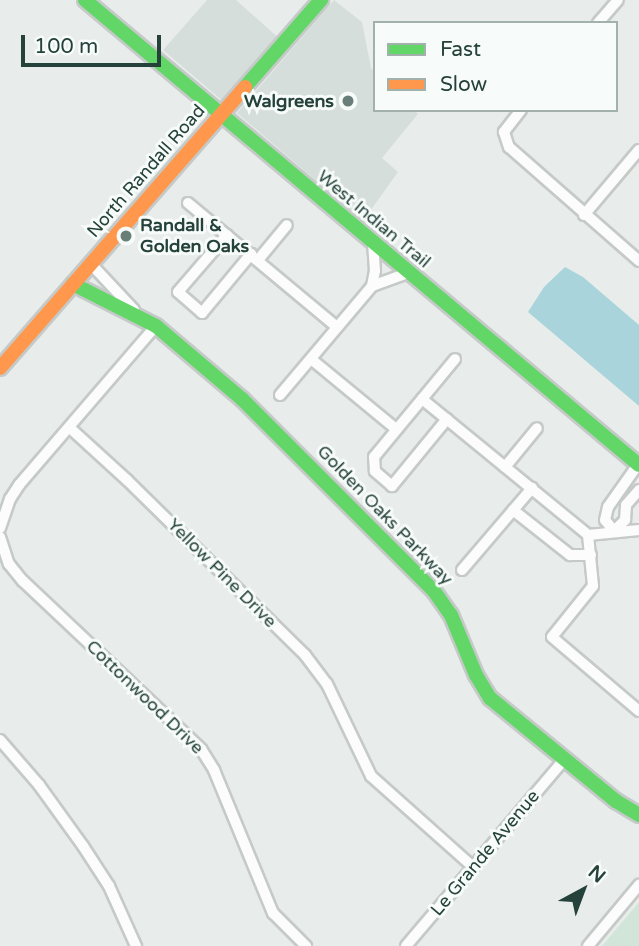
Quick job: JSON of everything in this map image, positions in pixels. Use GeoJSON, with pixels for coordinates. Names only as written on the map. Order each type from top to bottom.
{"type":"FeatureCollection","features":[{"type":"Feature","properties":{"kind":"main road","name":"West Indian Trail"},"geometry":{"type":"LineString","coordinates":[[85,0],[639,464]]}},
{"type":"Feature","properties":{"kind":"main road","name":"North Randall Road"},"geometry":{"type":"LineString","coordinates":[[0,368],[321,0]]}},
{"type":"Feature","properties":{"kind":"main road","name":"Golden Oaks Parkway"},"geometry":{"type":"LineString","coordinates":[[73,285],[156,326],[242,399],[425,580],[451,615],[483,688],[503,709],[616,801],[639,815]]}},
{"type":"Feature","properties":{"kind":"street"},"geometry":{"type":"LineString","coordinates":[[600,21],[618,0]]}},
{"type":"Feature","properties":{"kind":"street"},"geometry":{"type":"LineString","coordinates":[[519,112],[504,132],[505,142],[584,215],[639,261]]}},
{"type":"Feature","properties":{"kind":"street"},"geometry":{"type":"LineString","coordinates":[[584,215],[639,150]]}},
{"type":"Feature","properties":{"kind":"street"},"geometry":{"type":"LineString","coordinates":[[188,203],[337,327]]}},
{"type":"Feature","properties":{"kind":"street"},"geometry":{"type":"LineString","coordinates":[[227,234],[178,292],[202,313],[287,225]]}},
{"type":"Feature","properties":{"kind":"street"},"geometry":{"type":"LineString","coordinates":[[280,395],[372,286],[375,271],[373,243]]}},
{"type":"Feature","properties":{"kind":"street","name":"Golden Oaks Parkway"},"geometry":{"type":"LineString","coordinates":[[91,264],[139,316]]}},
{"type":"Feature","properties":{"kind":"street"},"geometry":{"type":"LineString","coordinates":[[372,286],[408,273]]}},
{"type":"Feature","properties":{"kind":"street"},"geometry":{"type":"LineString","coordinates":[[0,528],[9,499],[156,326]]}},
{"type":"Feature","properties":{"kind":"street"},"geometry":{"type":"LineString","coordinates":[[311,359],[396,429]]}},
{"type":"Feature","properties":{"kind":"street"},"geometry":{"type":"LineString","coordinates":[[447,419],[392,485],[375,471],[374,457],[455,359]]}},
{"type":"Feature","properties":{"kind":"street"},"geometry":{"type":"LineString","coordinates":[[422,398],[588,536],[592,591],[552,637],[639,711]]}},
{"type":"Feature","properties":{"kind":"street","name":"Yellow Pine Drive"},"geometry":{"type":"LineString","coordinates":[[70,428],[127,480],[305,655],[327,684],[371,776],[386,793],[473,867]]}},
{"type":"Feature","properties":{"kind":"street"},"geometry":{"type":"LineString","coordinates":[[505,467],[537,428]]}},
{"type":"Feature","properties":{"kind":"street"},"geometry":{"type":"LineString","coordinates":[[614,531],[605,520],[608,507],[639,464]]}},
{"type":"Feature","properties":{"kind":"street"},"geometry":{"type":"LineString","coordinates":[[462,570],[532,488]]}},
{"type":"Feature","properties":{"kind":"street"},"geometry":{"type":"LineString","coordinates":[[614,531],[625,520],[626,505],[639,490]]}},
{"type":"Feature","properties":{"kind":"street"},"geometry":{"type":"LineString","coordinates":[[513,510],[570,555],[591,555]]}},
{"type":"Feature","properties":{"kind":"street"},"geometry":{"type":"LineString","coordinates":[[588,536],[639,530]]}},
{"type":"Feature","properties":{"kind":"street","name":"Cottonwood Drive"},"geometry":{"type":"LineString","coordinates":[[0,537],[9,564],[23,580],[201,749],[214,770],[273,913],[306,946]]}},
{"type":"Feature","properties":{"kind":"street"},"geometry":{"type":"LineString","coordinates":[[0,740],[52,803],[83,846],[109,886],[136,946]]}},
{"type":"Feature","properties":{"kind":"street","name":"Le Grande Avenue"},"geometry":{"type":"LineString","coordinates":[[406,946],[564,760]]}},
{"type":"Feature","properties":{"kind":"street"},"geometry":{"type":"LineString","coordinates":[[588,946],[639,885]]}},
{"type":"Feature","properties":{"kind":"shaded area"},"geometry":{"type":"Polygon","coordinates":[[[207,0],[236,0],[280,39],[225,103],[163,50],[207,0]]]}},
{"type":"Feature","properties":{"kind":"shaded area"},"geometry":{"type":"Polygon","coordinates":[[[334,0],[362,22],[373,70],[373,112],[418,114],[382,158],[398,172],[363,221],[237,113],[334,0]]]}},
{"type":"Feature","properties":{"kind":"green space"},"geometry":{"type":"Polygon","coordinates":[[[639,902],[639,946],[602,946],[639,902]]]}},
{"type":"Feature","properties":{"kind":"water"},"geometry":{"type":"Polygon","coordinates":[[[565,267],[583,277],[639,325],[639,406],[528,312],[544,287],[565,267]]]}},
{"type":"Feature","properties":{"kind":"traffic: fast"},"geometry":{"type":"LineString","coordinates":[[85,0],[639,465]]}},
{"type":"Feature","properties":{"kind":"traffic: fast"},"geometry":{"type":"LineString","coordinates":[[245,87],[321,0]]}},
{"type":"Feature","properties":{"kind":"traffic: fast"},"geometry":{"type":"LineString","coordinates":[[73,284],[156,326],[242,399],[434,591],[451,615],[476,675],[490,698],[616,801],[639,815]]}},
{"type":"Feature","properties":{"kind":"traffic: slow"},"geometry":{"type":"LineString","coordinates":[[0,368],[245,87]]}},
{"type":"Feature","properties":{"kind":"place","name":"Walgreens"},"geometry":{"type":"Point","coordinates":[348,101]}},
{"type":"Feature","properties":{"kind":"place","name":"Randall & Golden Oaks"},"geometry":{"type":"Point","coordinates":[126,236]}}]}
